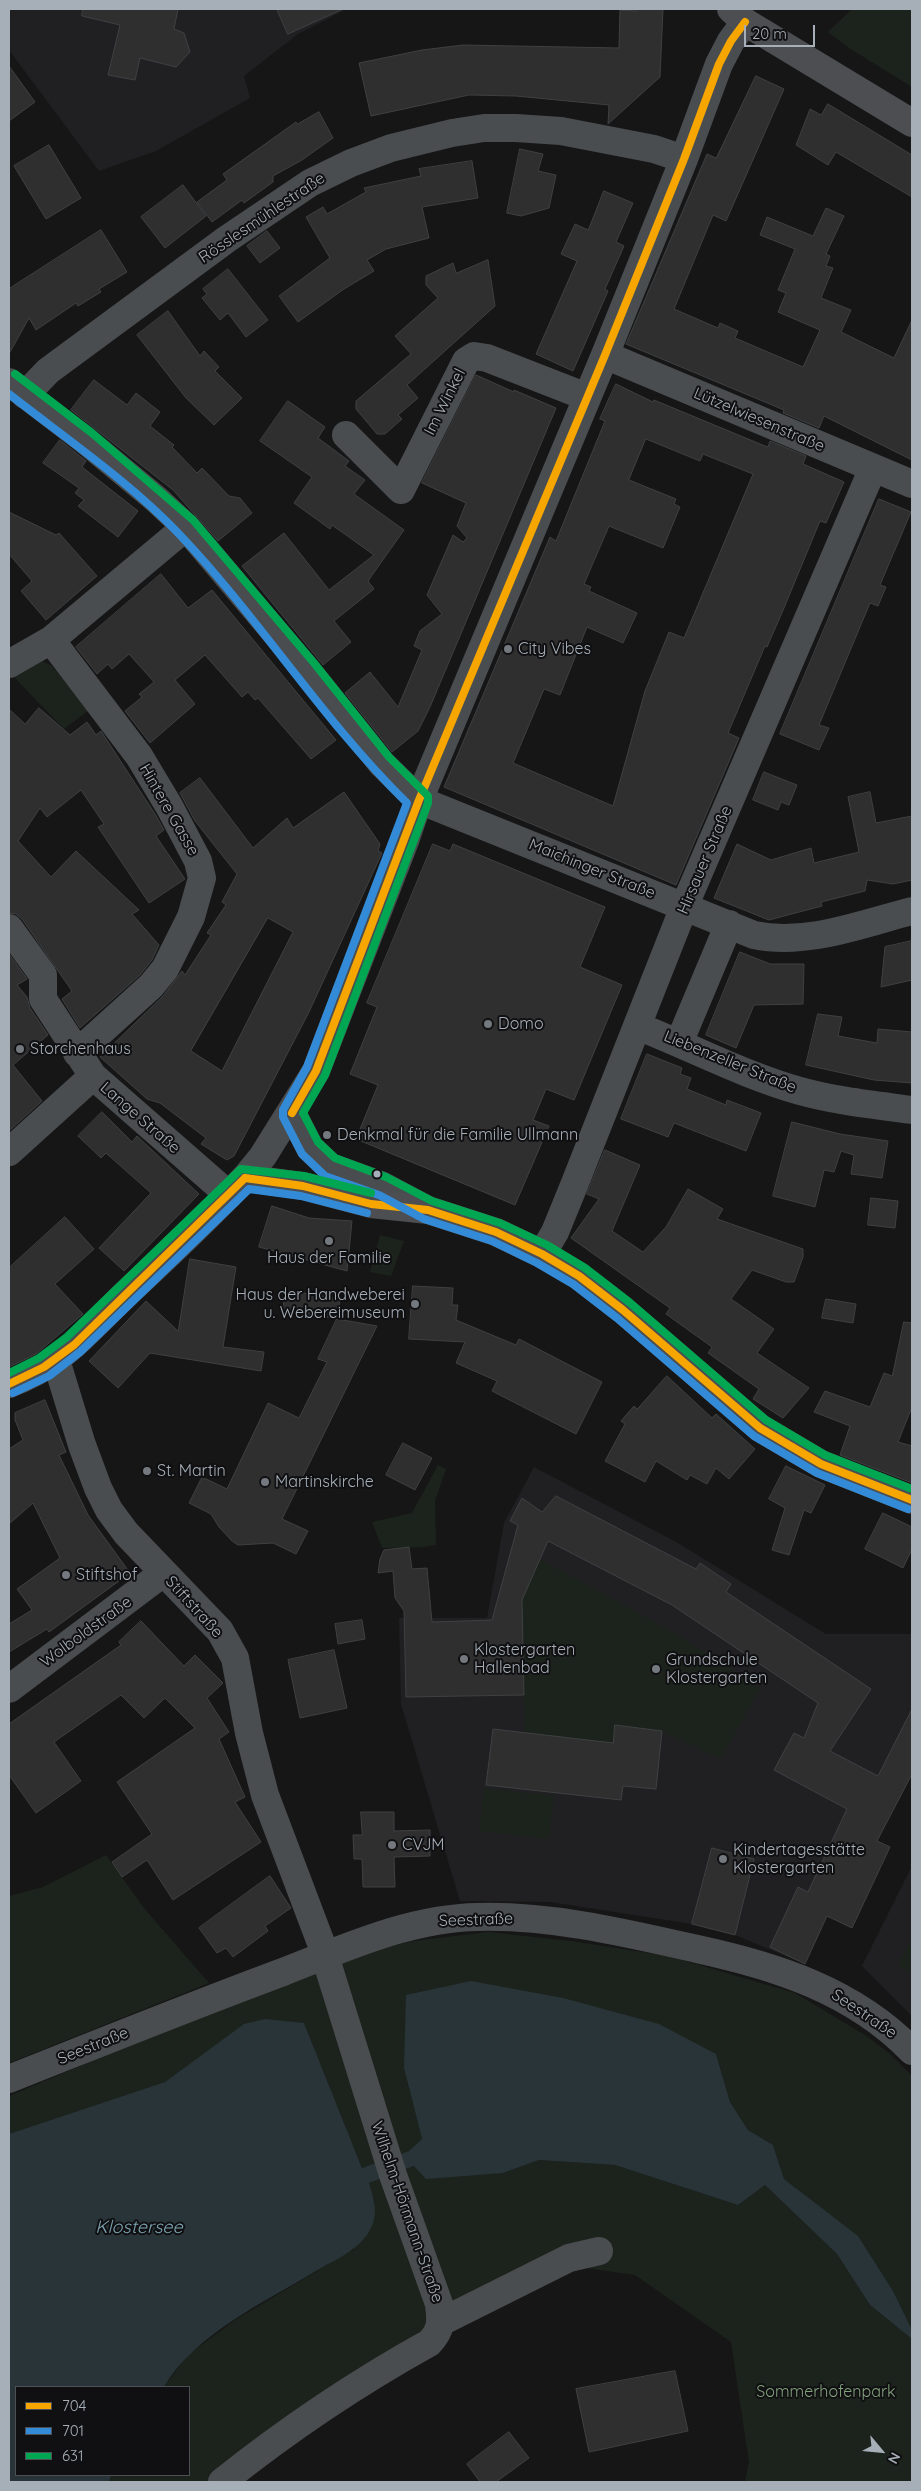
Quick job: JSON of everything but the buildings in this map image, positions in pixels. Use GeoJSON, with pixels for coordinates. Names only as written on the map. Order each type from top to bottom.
{"type":"FeatureCollection","features":[{"type":"Feature","properties":{"kind":"main road"},"geometry":{"type":"LineString","coordinates":[[738,15],[912,123]]}},
{"type":"Feature","properties":{"kind":"main road"},"geometry":{"type":"LineString","coordinates":[[9,1384],[31,1376],[56,1360],[237,1186],[303,1186],[370,1204],[428,1210],[496,1232],[542,1254],[579,1276],[623,1310],[760,1428],[821,1464],[912,1500]]}},
{"type":"Feature","properties":{"kind":"street"},"geometry":{"type":"LineString","coordinates":[[237,1186],[263,1156],[292,1113],[316,1071],[406,842],[419,800],[605,355],[684,159],[719,64],[731,41],[738,15]]}},
{"type":"Feature","properties":{"kind":"street","name":"Rösslesmühlestraße"},"geometry":{"type":"LineString","coordinates":[[17,389],[48,371],[235,233],[310,183],[352,163],[391,148],[452,133],[484,128],[516,128],[561,131],[654,149],[684,159]]}},
{"type":"Feature","properties":{"kind":"street","name":"Lützelwiesenstraße"},"geometry":{"type":"LineString","coordinates":[[605,355],[912,484]]}},
{"type":"Feature","properties":{"kind":"street","name":"Im Winkel"},"geometry":{"type":"LineString","coordinates":[[346,435],[401,490],[466,361],[474,356],[488,358],[587,397]]}},
{"type":"Feature","properties":{"kind":"street"},"geometry":{"type":"LineString","coordinates":[[17,389],[100,452],[186,527],[306,669],[382,764],[419,800]]}},
{"type":"Feature","properties":{"kind":"street","name":"Hirsauer Straße"},"geometry":{"type":"LineString","coordinates":[[542,1254],[555,1232],[684,907],[873,468]]}},
{"type":"Feature","properties":{"kind":"street"},"geometry":{"type":"LineString","coordinates":[[9,664],[51,640],[186,527]]}},
{"type":"Feature","properties":{"kind":"street","name":"Hintere Gasse"},"geometry":{"type":"LineString","coordinates":[[51,640],[139,756],[169,806],[198,861],[202,878],[191,917],[165,969],[151,986],[77,1053]]}},
{"type":"Feature","properties":{"kind":"street","name":"Maichinger Straße"},"geometry":{"type":"LineString","coordinates":[[419,800],[754,935],[774,939],[816,936],[912,911]]}},
{"type":"Feature","properties":{"kind":"street"},"geometry":{"type":"LineString","coordinates":[[679,1043],[729,924]]}},
{"type":"Feature","properties":{"kind":"street"},"geometry":{"type":"LineString","coordinates":[[9,928],[43,974],[43,998],[93,1076]]}},
{"type":"Feature","properties":{"kind":"street","name":"Liebenzeller Straße"},"geometry":{"type":"LineString","coordinates":[[637,1026],[742,1070],[799,1091],[860,1103],[912,1110]]}},
{"type":"Feature","properties":{"kind":"street","name":"Lange Straße"},"geometry":{"type":"LineString","coordinates":[[9,1152],[93,1076],[237,1186]]}},
{"type":"Feature","properties":{"kind":"street"},"geometry":{"type":"LineString","coordinates":[[292,1113],[310,1148],[330,1167],[384,1186],[428,1210]]}},
{"type":"Feature","properties":{"kind":"street","name":"Stiftstraße"},"geometry":{"type":"LineString","coordinates":[[56,1360],[82,1445],[101,1495],[109,1510],[126,1533],[220,1631],[235,1658],[249,1733],[265,1795],[326,1956]]}},
{"type":"Feature","properties":{"kind":"street","name":"Wolboldstraße"},"geometry":{"type":"LineString","coordinates":[[9,1689],[163,1573]]}},
{"type":"Feature","properties":{"kind":"street","name":"Seestraße"},"geometry":{"type":"LineString","coordinates":[[9,2079],[363,1941],[429,1922],[477,1917],[530,1919],[654,1939],[743,1959],[802,1979],[833,1992],[880,2022],[912,2051]]}},
{"type":"Feature","properties":{"kind":"street","name":"Wilhelm-Hörmann-Straße"},"geometry":{"type":"LineString","coordinates":[[222,2482],[261,2451],[314,2414],[429,2342],[439,2332],[441,2322],[439,2304],[390,2166],[326,1956]]}},
{"type":"Feature","properties":{"kind":"street"},"geometry":{"type":"LineString","coordinates":[[441,2322],[569,2258],[598,2251]]}},
{"type":"Feature","properties":{"kind":"shaded area"},"geometry":{"type":"Polygon","coordinates":[[[9,9],[347,9],[298,34],[244,76],[250,98],[156,151],[99,171],[9,50],[9,9]]]}},
{"type":"Feature","properties":{"kind":"shaded area","name":"Grundschule Klostergarten"},"geometry":{"type":"Polygon","coordinates":[[[534,1467],[678,1543],[826,1634],[912,1634],[912,1774],[877,1841],[890,1847],[852,1928],[827,1916],[805,1964],[735,1935],[692,1924],[550,1902],[460,1901],[401,1704],[399,1618],[487,1618],[504,1523],[534,1467]]]}},
{"type":"Feature","properties":{"kind":"shaded area"},"geometry":{"type":"Polygon","coordinates":[[[912,1866],[912,2016],[862,1966],[912,1866]]]}},
{"type":"Feature","properties":{"kind":"green space"},"geometry":{"type":"Polygon","coordinates":[[[852,9],[912,9],[912,87],[849,48],[828,32],[852,9]]]}},
{"type":"Feature","properties":{"kind":"green space"},"geometry":{"type":"Polygon","coordinates":[[[42,661],[52,666],[89,710],[64,729],[13,676],[42,661]]]}},
{"type":"Feature","properties":{"kind":"green space"},"geometry":{"type":"Polygon","coordinates":[[[380,1235],[404,1241],[391,1276],[370,1272],[380,1235]]]}},
{"type":"Feature","properties":{"kind":"green space"},"geometry":{"type":"Polygon","coordinates":[[[438,1465],[446,1469],[435,1501],[436,1545],[382,1548],[372,1522],[412,1513],[438,1465]]]}},
{"type":"Feature","properties":{"kind":"green space"},"geometry":{"type":"Polygon","coordinates":[[[540,1559],[671,1631],[760,1688],[721,1759],[662,1731],[615,1725],[613,1743],[525,1733],[523,1620],[513,1620],[540,1559]]]}},
{"type":"Feature","properties":{"kind":"green space"},"geometry":{"type":"Polygon","coordinates":[[[484,1788],[554,1796],[549,1839],[479,1831],[484,1788]]]}},
{"type":"Feature","properties":{"kind":"green space"},"geometry":{"type":"Polygon","coordinates":[[[106,1855],[144,1908],[209,1983],[9,2063],[9,1896],[43,1887],[106,1855]]]}},
{"type":"Feature","properties":{"kind":"green space"},"geometry":{"type":"Polygon","coordinates":[[[488,1932],[571,1941],[668,1956],[795,1993],[865,2035],[889,2053],[912,2076],[912,2330],[893,2291],[858,2237],[784,2179],[773,2145],[748,2130],[730,2102],[716,2054],[404,2068],[422,2139],[410,2151],[362,2168],[304,2023],[201,2057],[165,2082],[9,2134],[9,2096],[330,1961],[413,1941],[488,1932]]]}},
{"type":"Feature","properties":{"kind":"green space"},"geometry":{"type":"Polygon","coordinates":[[[912,1937],[912,1973],[898,1966],[912,1937]]]}},
{"type":"Feature","properties":{"kind":"green space","name":"Sommerhofenpark"},"geometry":{"type":"Polygon","coordinates":[[[539,2160],[615,2165],[738,2205],[765,2185],[837,2254],[870,2305],[912,2339],[912,2482],[745,2482],[749,2462],[731,2342],[635,2275],[586,2268],[467,2300],[267,2435],[207,2482],[109,2482],[111,2476],[190,2476],[190,2386],[165,2386],[188,2355],[235,2320],[354,2249],[375,2203],[369,2183],[415,2166],[503,2173],[539,2160]]]}},
{"type":"Feature","properties":{"kind":"water","name":"Klostersee"},"geometry":{"type":"Polygon","coordinates":[[[471,1981],[563,1998],[659,2024],[716,2054],[730,2102],[748,2130],[773,2145],[784,2179],[858,2236],[893,2291],[912,2330],[912,2339],[870,2305],[837,2254],[765,2185],[738,2205],[615,2165],[539,2160],[503,2173],[426,2179],[414,2166],[369,2183],[375,2212],[373,2224],[360,2243],[346,2254],[254,2307],[212,2335],[177,2368],[165,2386],[15,2386],[15,2476],[111,2476],[109,2482],[9,2482],[9,2134],[165,2082],[244,2024],[265,2019],[304,2023],[362,2168],[409,2151],[422,2139],[404,2068],[406,1995],[471,1981]]]}},
{"type":"Feature","properties":{"kind":"transit line","name":"704"},"geometry":{"type":"LineString","coordinates":[[292,1113],[316,1071],[419,800],[605,355],[684,159],[719,64],[731,41],[745,22]]}},
{"type":"Feature","properties":{"kind":"transit line","name":"631"},"geometry":{"type":"LineString","coordinates":[[15,374],[92,433],[193,520],[314,663],[389,757],[428,796],[428,803],[325,1075],[303,1113],[318,1142],[335,1158],[386,1177],[432,1201],[500,1223],[547,1245],[585,1268],[629,1302],[766,1420],[825,1455],[912,1489]]}},
{"type":"Feature","properties":{"kind":"transit line","name":"701"},"geometry":{"type":"LineString","coordinates":[[9,394],[119,479],[179,534],[237,600],[347,738],[407,803],[307,1067],[283,1110],[283,1117],[302,1154],[325,1176],[379,1195],[424,1219],[492,1241],[537,1263],[573,1284],[617,1318],[754,1436],[817,1473],[908,1509]]}},
{"type":"Feature","properties":{"kind":"transit line","name":"631"},"geometry":{"type":"LineString","coordinates":[[9,1373],[39,1358],[67,1337],[241,1169],[304,1176],[371,1193]]}},
{"type":"Feature","properties":{"kind":"transit line","name":"704"},"geometry":{"type":"LineString","coordinates":[[245,1178],[303,1186],[371,1204],[428,1210],[496,1232],[542,1254],[579,1276],[623,1310],[760,1428],[821,1464],[912,1500]]}},
{"type":"Feature","properties":{"kind":"transit line","name":"704"},"geometry":{"type":"LineString","coordinates":[[9,1384],[44,1367],[74,1345],[245,1178]]}},
{"type":"Feature","properties":{"kind":"transit line","name":"701"},"geometry":{"type":"LineString","coordinates":[[13,1393],[49,1376],[80,1352],[249,1189],[301,1196],[367,1213]]}},
{"type":"Feature","properties":{"kind":"place","name":"City Vibes"},"geometry":{"type":"Point","coordinates":[508,649]}},
{"type":"Feature","properties":{"kind":"place","name":"Domo"},"geometry":{"type":"Point","coordinates":[488,1024]}},
{"type":"Feature","properties":{"kind":"place","name":"Storchenhaus"},"geometry":{"type":"Point","coordinates":[20,1049]}},
{"type":"Feature","properties":{"kind":"place","name":"Denkmal für die Familie Ullmann"},"geometry":{"type":"Point","coordinates":[327,1135]}},
{"type":"Feature","properties":{"kind":"place","name":"Haus der Familie"},"geometry":{"type":"Point","coordinates":[329,1241]}},
{"type":"Feature","properties":{"kind":"place","name":"Haus der Handweberei u. Webereimuseum"},"geometry":{"type":"Point","coordinates":[415,1304]}},
{"type":"Feature","properties":{"kind":"place","name":"St. Martin"},"geometry":{"type":"Point","coordinates":[147,1471]}},
{"type":"Feature","properties":{"kind":"place","name":"Martinskirche"},"geometry":{"type":"Point","coordinates":[265,1482]}},
{"type":"Feature","properties":{"kind":"place","name":"Stiftshof"},"geometry":{"type":"Point","coordinates":[66,1575]}},
{"type":"Feature","properties":{"kind":"place","name":"Klostergarten Hallenbad"},"geometry":{"type":"Point","coordinates":[464,1659]}},
{"type":"Feature","properties":{"kind":"place","name":"Grundschule Klostergarten"},"geometry":{"type":"Point","coordinates":[656,1669]}},
{"type":"Feature","properties":{"kind":"place","name":"CVJM"},"geometry":{"type":"Point","coordinates":[392,1845]}},
{"type":"Feature","properties":{"kind":"place","name":"Kindertagesstätte Klostergarten"},"geometry":{"type":"Point","coordinates":[723,1859]}}]}
